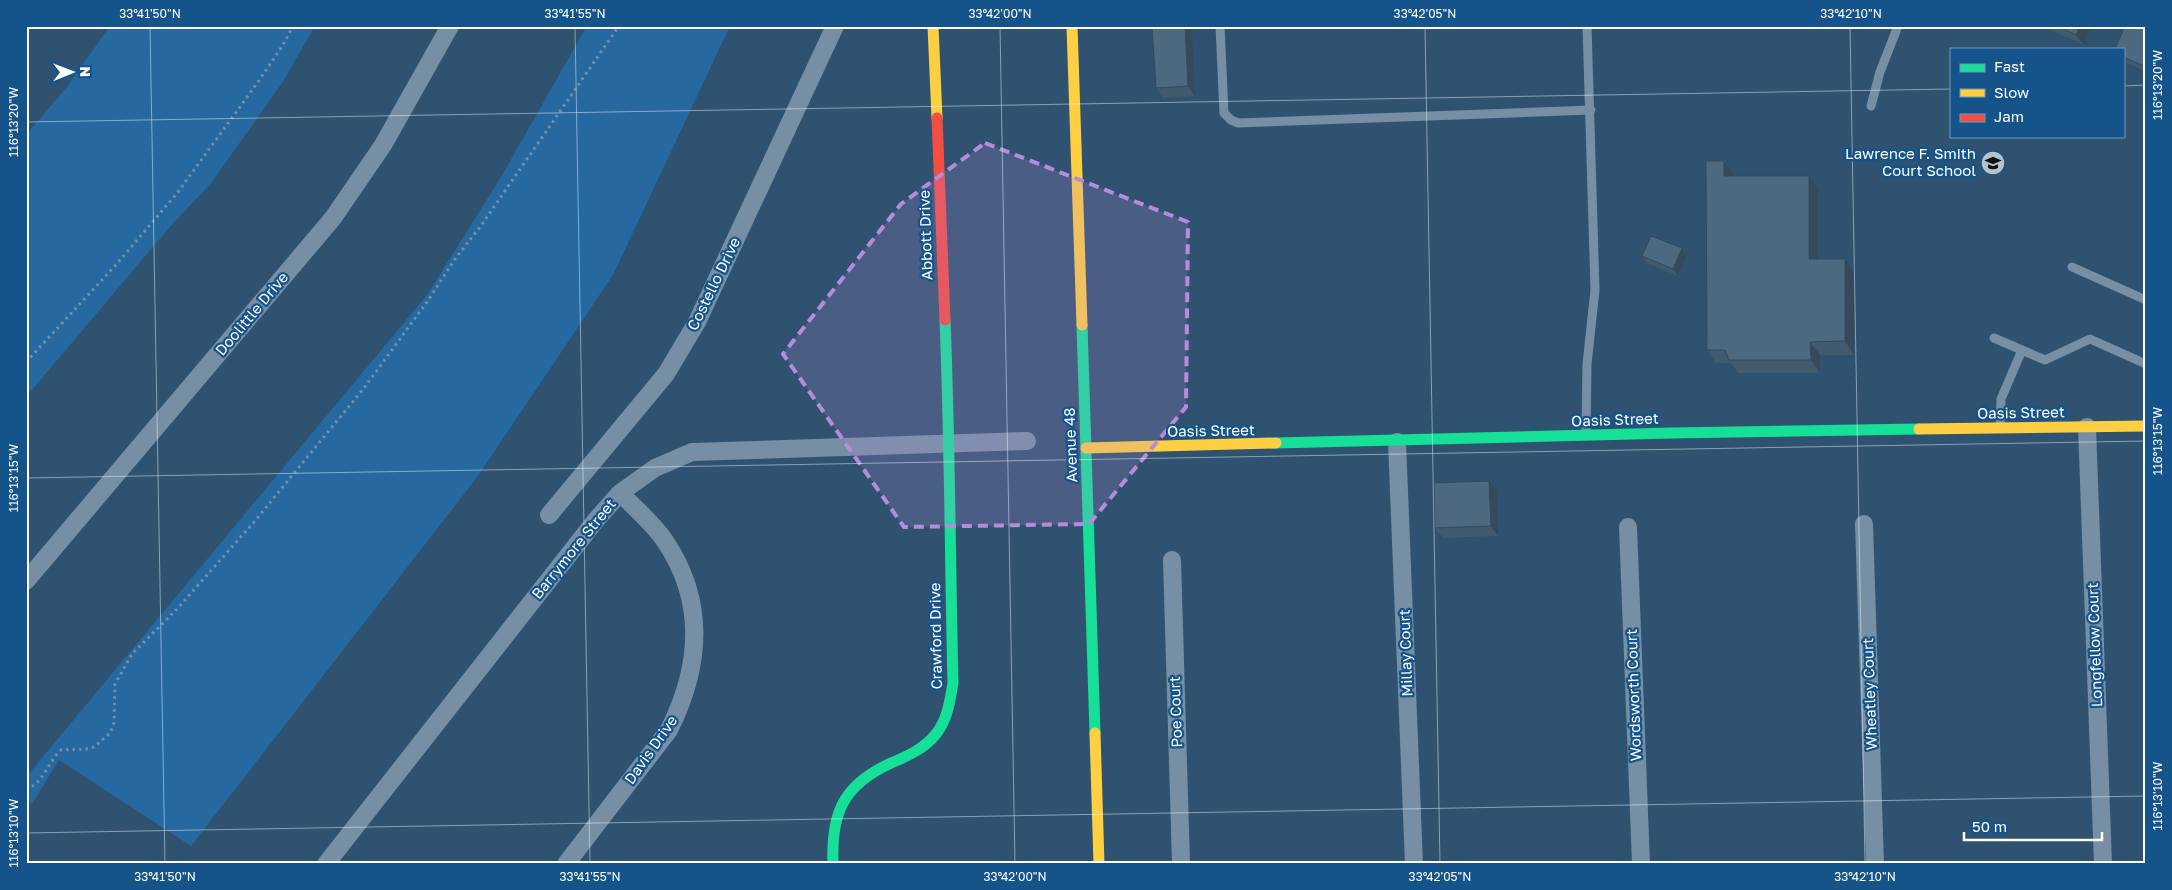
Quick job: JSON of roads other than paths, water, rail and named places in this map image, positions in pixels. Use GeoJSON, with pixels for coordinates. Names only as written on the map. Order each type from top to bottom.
{"type":"FeatureCollection","features":[{"type":"Feature","properties":{"kind":"street","name":"Doolittle Drive"},"geometry":{"type":"LineString","coordinates":[[26,581],[333,218],[383,145],[450,26]]}},
{"type":"Feature","properties":{"kind":"street","name":"Costello Drive"},"geometry":{"type":"LineString","coordinates":[[549,515],[666,374],[697,322],[835,26]]}},
{"type":"Feature","properties":{"kind":"street","name":"Abbott Drive"},"geometry":{"type":"LineString","coordinates":[[933,26],[948,442]]}},
{"type":"Feature","properties":{"kind":"street","name":"Avenue 48"},"geometry":{"type":"LineString","coordinates":[[1072,26],[1099,864]]}},
{"type":"Feature","properties":{"kind":"street","name":"Oasis Street"},"geometry":{"type":"LineString","coordinates":[[1086,448],[1586,436],[2146,426]]}},
{"type":"Feature","properties":{"kind":"street","name":"Longfellow Court"},"geometry":{"type":"LineString","coordinates":[[2087,427],[2103,864]]}},
{"type":"Feature","properties":{"kind":"street","name":"Barrymore Street"},"geometry":{"type":"LineString","coordinates":[[326,864],[596,520],[620,493],[655,468],[692,452],[948,442],[1027,441]]}},
{"type":"Feature","properties":{"kind":"street","name":"Crawford Drive"},"geometry":{"type":"LineString","coordinates":[[833,864],[834,823],[841,804],[854,786],[872,772],[908,757],[924,747],[936,735],[946,720],[951,704],[953,683],[948,442]]}},
{"type":"Feature","properties":{"kind":"street","name":"Millay Court"},"geometry":{"type":"LineString","coordinates":[[1397,442],[1414,864]]}},
{"type":"Feature","properties":{"kind":"street","name":"Davis Drive"},"geometry":{"type":"LineString","coordinates":[[566,864],[669,730],[680,708],[689,681],[695,651],[694,620],[681,571],[665,541],[620,493]]}},
{"type":"Feature","properties":{"kind":"street","name":"Wheatley Court"},"geometry":{"type":"LineString","coordinates":[[1864,524],[1875,864]]}},
{"type":"Feature","properties":{"kind":"street","name":"Wordsworth Court"},"geometry":{"type":"LineString","coordinates":[[1628,527],[1641,864]]}},
{"type":"Feature","properties":{"kind":"street","name":"Poe Court"},"geometry":{"type":"LineString","coordinates":[[1172,560],[1181,864]]}},
{"type":"Feature","properties":{"kind":"lane"},"geometry":{"type":"LineString","coordinates":[[1220,26],[1224,113],[1231,120],[1238,123],[1591,110]]}},
{"type":"Feature","properties":{"kind":"lane"},"geometry":{"type":"LineString","coordinates":[[1586,436],[1587,364],[1595,290],[1587,26]]}},
{"type":"Feature","properties":{"kind":"lane"},"geometry":{"type":"LineString","coordinates":[[1871,106],[1880,72],[1898,26]]}},
{"type":"Feature","properties":{"kind":"lane"},"geometry":{"type":"LineString","coordinates":[[2072,267],[2146,300]]}},
{"type":"Feature","properties":{"kind":"lane"},"geometry":{"type":"LineString","coordinates":[[1994,338],[2045,360],[2090,339],[2146,364]]}},
{"type":"Feature","properties":{"kind":"lane"},"geometry":{"type":"LineString","coordinates":[[2000,428],[2001,398],[2022,350]]}},
{"type":"Feature","properties":{"kind":"place","name":"Lawrence F. Smith Court School"},"geometry":{"type":"Point","coordinates":[1993,163]}}]}
